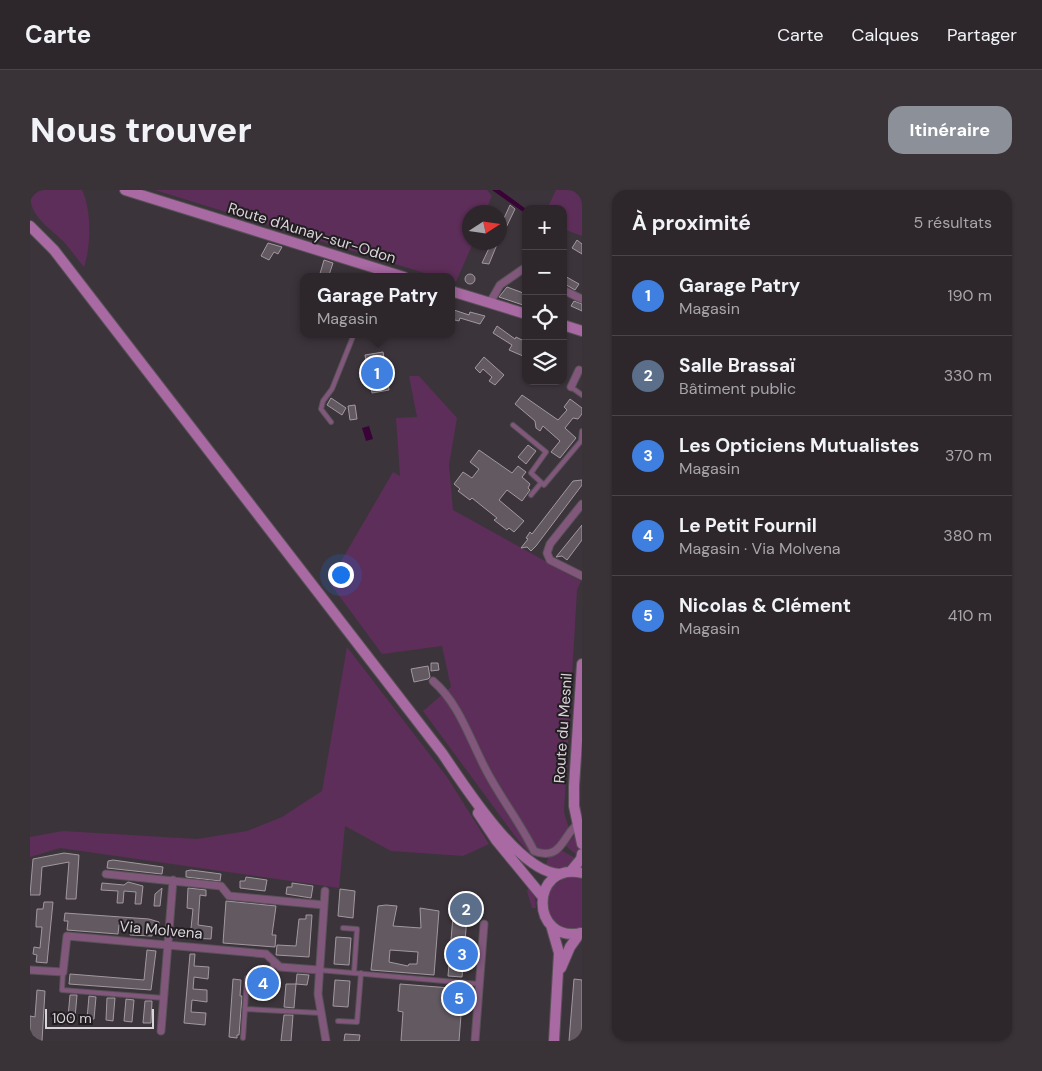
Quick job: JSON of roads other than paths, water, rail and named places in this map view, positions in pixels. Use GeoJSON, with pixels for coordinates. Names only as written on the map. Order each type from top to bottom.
{"type":"FeatureCollection","features":[{"type":"Feature","properties":{"kind":"main road","name":"Route d'Aunay-sur-Odon"},"geometry":{"type":"LineString","coordinates":[[125,190],[383,273]]}},
{"type":"Feature","properties":{"kind":"main road"},"geometry":{"type":"LineString","coordinates":[[30,226],[54,250],[442,752],[471,796],[488,828],[542,896],[544,915],[551,925],[559,953],[554,1041]]}},
{"type":"Feature","properties":{"kind":"main road"},"geometry":{"type":"LineString","coordinates":[[455,292],[522,313]]}},
{"type":"Feature","properties":{"kind":"main road"},"geometry":{"type":"LineString","coordinates":[[567,327],[582,331]]}},
{"type":"Feature","properties":{"kind":"main road","name":"Route du Mesnil"},"geometry":{"type":"LineString","coordinates":[[582,664],[574,795],[580,822],[582,844]]}},
{"type":"Feature","properties":{"kind":"main road"},"geometry":{"type":"LineString","coordinates":[[471,796],[529,861],[545,872],[560,874],[571,871],[582,872]]}},
{"type":"Feature","properties":{"kind":"main road"},"geometry":{"type":"LineString","coordinates":[[571,871],[581,859],[582,854]]}},
{"type":"Feature","properties":{"kind":"main road"},"geometry":{"type":"LineString","coordinates":[[542,896],[549,883],[560,874]]}},
{"type":"Feature","properties":{"kind":"main road"},"geometry":{"type":"LineString","coordinates":[[551,925],[565,933],[581,933]]}},
{"type":"Feature","properties":{"kind":"main road"},"geometry":{"type":"LineString","coordinates":[[557,994],[562,964],[581,933]]}},
{"type":"Feature","properties":{"kind":"street"},"geometry":{"type":"LineString","coordinates":[[488,302],[492,299],[500,285],[522,270]]}},
{"type":"Feature","properties":{"kind":"street"},"geometry":{"type":"LineString","coordinates":[[567,292],[582,299]]}},
{"type":"Feature","properties":{"kind":"street"},"geometry":{"type":"LineString","coordinates":[[571,387],[580,372],[582,362]]}},
{"type":"Feature","properties":{"kind":"street"},"geometry":{"type":"LineString","coordinates":[[582,504],[548,546],[547,553],[550,560],[582,576]]}},
{"type":"Feature","properties":{"kind":"street"},"geometry":{"type":"LineString","coordinates":[[433,681],[443,690],[452,703],[490,778],[534,851],[548,853],[561,847],[580,822]]}},
{"type":"Feature","properties":{"kind":"street"},"geometry":{"type":"LineString","coordinates":[[106,874],[221,886],[229,896],[324,905]]}},
{"type":"Feature","properties":{"kind":"street"},"geometry":{"type":"LineString","coordinates":[[161,1031],[173,880]]}},
{"type":"Feature","properties":{"kind":"street"},"geometry":{"type":"LineString","coordinates":[[325,891],[318,994],[326,1041]]}},
{"type":"Feature","properties":{"kind":"street"},"geometry":{"type":"LineString","coordinates":[[475,1041],[484,924]]}},
{"type":"Feature","properties":{"kind":"street","name":"Via Molvena"},"geometry":{"type":"LineString","coordinates":[[64,972],[67,936],[266,954],[280,967],[319,970]]}},
{"type":"Feature","properties":{"kind":"street"},"geometry":{"type":"LineString","coordinates":[[30,970],[64,972]]}},
{"type":"Feature","properties":{"kind":"lane"},"geometry":{"type":"LineString","coordinates":[[331,422],[321,409],[323,401],[332,389],[352,338]]}},
{"type":"Feature","properties":{"kind":"lane"},"geometry":{"type":"LineString","coordinates":[[571,387],[582,396]]}},
{"type":"Feature","properties":{"kind":"lane"},"geometry":{"type":"LineString","coordinates":[[513,425],[546,452],[531,474],[544,485],[581,440],[582,431]]}},
{"type":"Feature","properties":{"kind":"lane"},"geometry":{"type":"LineString","coordinates":[[531,495],[541,483]]}},
{"type":"Feature","properties":{"kind":"lane"},"geometry":{"type":"LineString","coordinates":[[342,928],[357,929],[354,973]]}},
{"type":"Feature","properties":{"kind":"lane"},"geometry":{"type":"LineString","coordinates":[[243,1038],[247,978],[272,979],[273,961]]}},
{"type":"Feature","properties":{"kind":"lane"},"geometry":{"type":"LineString","coordinates":[[319,970],[479,984]]}},
{"type":"Feature","properties":{"kind":"lane"},"geometry":{"type":"LineString","coordinates":[[64,972],[62,990],[164,998]]}},
{"type":"Feature","properties":{"kind":"lane"},"geometry":{"type":"LineString","coordinates":[[338,1021],[357,1022],[361,973]]}},
{"type":"Feature","properties":{"kind":"lane"},"geometry":{"type":"LineString","coordinates":[[245,1009],[321,1013]]}},
{"type":"Feature","properties":{"kind":"place","name":"Garage Patry"},"geometry":{"type":"Point","coordinates":[377,373]}},
{"type":"Feature","properties":{"kind":"place","name":"Salle Brassaï"},"geometry":{"type":"Point","coordinates":[466,909]}},
{"type":"Feature","properties":{"kind":"place","name":"Les Opticiens Mutualistes"},"geometry":{"type":"Point","coordinates":[462,954]}},
{"type":"Feature","properties":{"kind":"place","name":"Le Petit Fournil"},"geometry":{"type":"Point","coordinates":[263,983]}},
{"type":"Feature","properties":{"kind":"place","name":"Nicolas & Clément"},"geometry":{"type":"Point","coordinates":[459,998]}}]}
